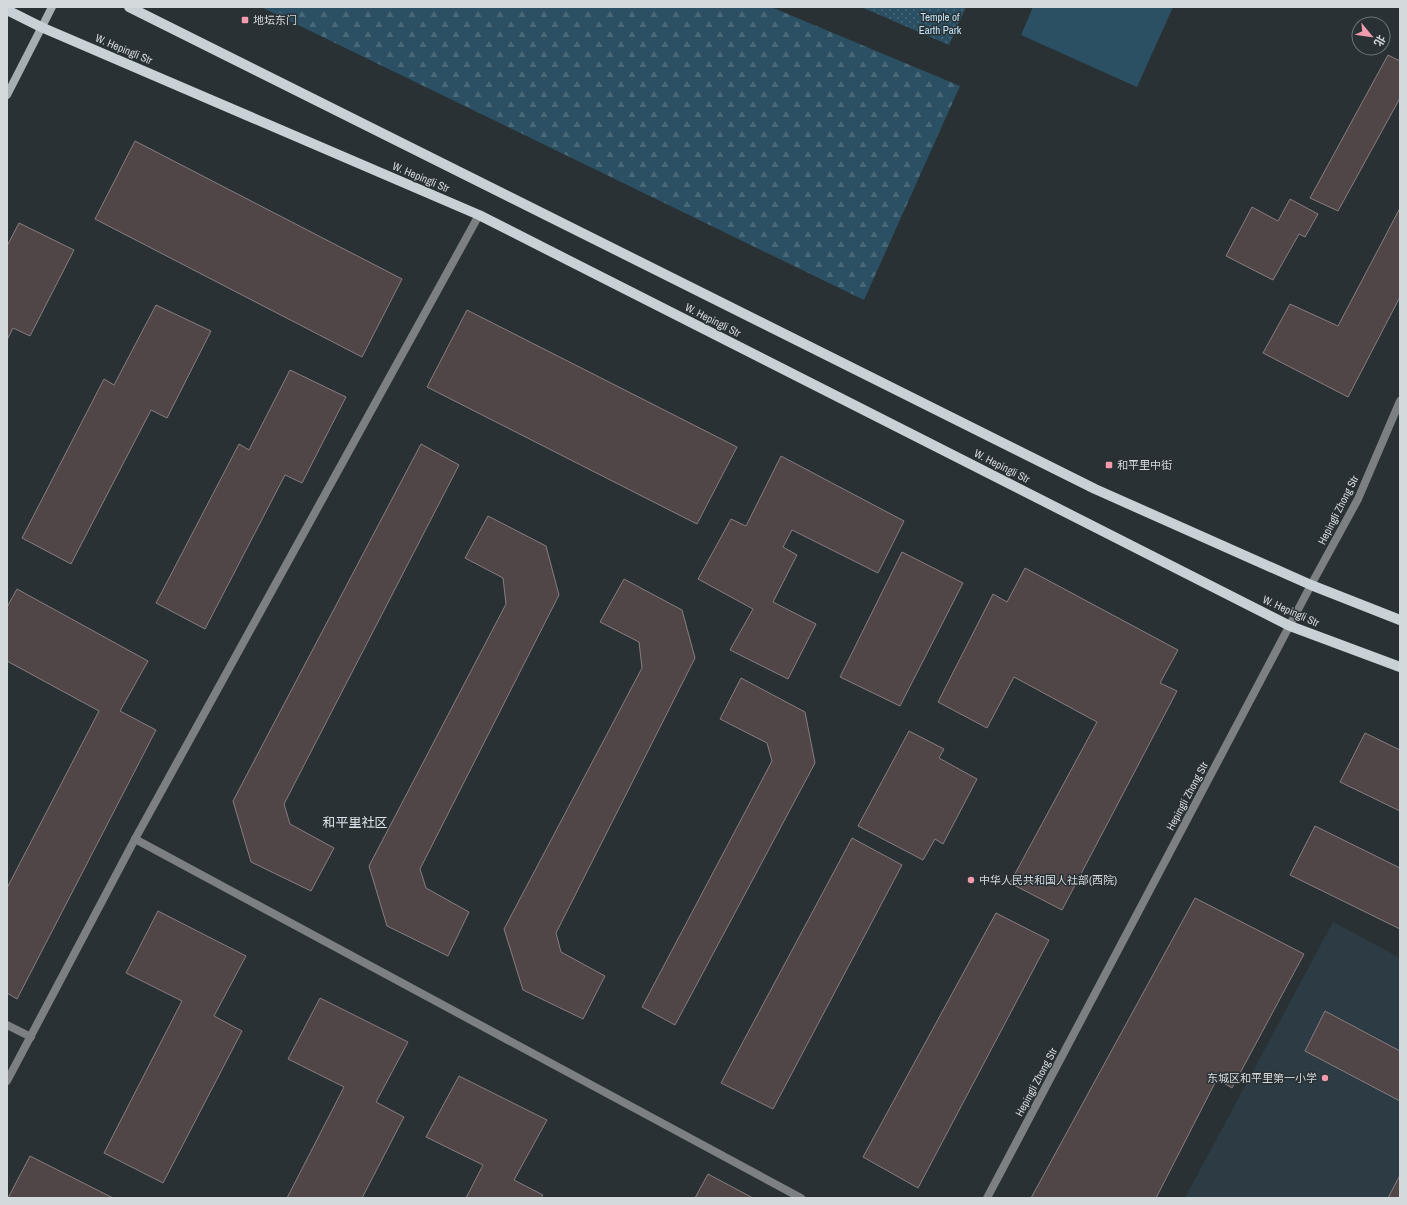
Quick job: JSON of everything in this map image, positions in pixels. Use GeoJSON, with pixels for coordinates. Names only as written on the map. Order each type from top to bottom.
{"type":"FeatureCollection","features":[{"type":"Feature","properties":{"kind":"main road","name":"W. Hepingli Str"},"geometry":{"type":"LineString","coordinates":[[129,7],[1095,489],[1311,585],[1400,620]]}},
{"type":"Feature","properties":{"kind":"main road","name":"W. Hepingli Str"},"geometry":{"type":"LineString","coordinates":[[7,10],[41,27],[480,215],[1290,626],[1400,667]]}},
{"type":"Feature","properties":{"kind":"street"},"geometry":{"type":"LineString","coordinates":[[7,95],[52,7]]}},
{"type":"Feature","properties":{"kind":"street"},"geometry":{"type":"LineString","coordinates":[[7,1081],[135,839],[480,215]]}},
{"type":"Feature","properties":{"kind":"street","name":"Hepingli Zhong Str"},"geometry":{"type":"LineString","coordinates":[[987,1198],[1358,499],[1400,401]]}},
{"type":"Feature","properties":{"kind":"street"},"geometry":{"type":"LineString","coordinates":[[135,839],[802,1198]]}},
{"type":"Feature","properties":{"kind":"street"},"geometry":{"type":"LineString","coordinates":[[7,1025],[31,1037]]}},
{"type":"Feature","properties":{"kind":"shaded area","name":"东城区和平里第一小学"},"geometry":{"type":"Polygon","coordinates":[[[1333,922],[1400,958],[1400,1198],[1185,1198],[1333,922]]]}},
{"type":"Feature","properties":{"kind":"green space"},"geometry":{"type":"Polygon","coordinates":[[[261,7],[771,7],[960,86],[864,300],[261,7]]]}},
{"type":"Feature","properties":{"kind":"green space","name":"Temple of Earth Park"},"geometry":{"type":"Polygon","coordinates":[[[861,7],[966,7],[949,45],[861,7]]]}},
{"type":"Feature","properties":{"kind":"green space"},"geometry":{"type":"Polygon","coordinates":[[[1033,7],[1173,7],[1137,87],[1021,35],[1033,7]]]}},
{"type":"Feature","properties":{"kind":"building"},"geometry":{"type":"Polygon","coordinates":[[[1387,56],[1400,61],[1400,98],[1338,211],[1310,198],[1387,56]]]}},
{"type":"Feature","properties":{"kind":"building"},"geometry":{"type":"Polygon","coordinates":[[[135,141],[402,279],[362,357],[95,219],[135,141]]]}},
{"type":"Feature","properties":{"kind":"building"},"geometry":{"type":"Polygon","coordinates":[[[1290,199],[1318,214],[1305,237],[1299,234],[1273,280],[1226,256],[1252,207],[1278,221],[1290,199]]]}},
{"type":"Feature","properties":{"kind":"building"},"geometry":{"type":"Polygon","coordinates":[[[1400,208],[1400,297],[1348,397],[1263,353],[1290,304],[1338,326],[1400,208]]]}},
{"type":"Feature","properties":{"kind":"building"},"geometry":{"type":"Polygon","coordinates":[[[19,223],[74,250],[30,336],[13,328],[7,340],[7,246],[19,223]]]}},
{"type":"Feature","properties":{"kind":"building"},"geometry":{"type":"Polygon","coordinates":[[[156,305],[211,331],[167,418],[151,410],[71,564],[22,538],[104,379],[114,385],[156,305]]]}},
{"type":"Feature","properties":{"kind":"building"},"geometry":{"type":"Polygon","coordinates":[[[467,310],[737,447],[697,524],[427,387],[467,310]]]}},
{"type":"Feature","properties":{"kind":"building"},"geometry":{"type":"Polygon","coordinates":[[[290,370],[346,397],[302,483],[285,475],[205,629],[156,603],[239,444],[249,450],[290,370]]]}},
{"type":"Feature","properties":{"kind":"building"},"geometry":{"type":"Polygon","coordinates":[[[421,444],[459,465],[284,804],[290,824],[334,848],[311,891],[251,862],[233,801],[421,444]]]}},
{"type":"Feature","properties":{"kind":"building"},"geometry":{"type":"Polygon","coordinates":[[[781,456],[904,521],[878,573],[792,530],[783,547],[797,555],[773,602],[816,624],[788,679],[730,650],[753,609],[698,579],[731,519],[746,526],[781,456]]]}},
{"type":"Feature","properties":{"kind":"building"},"geometry":{"type":"Polygon","coordinates":[[[488,516],[546,546],[559,595],[420,869],[426,888],[469,912],[448,956],[387,926],[369,866],[506,604],[503,578],[465,558],[488,516]]]}},
{"type":"Feature","properties":{"kind":"building"},"geometry":{"type":"Polygon","coordinates":[[[902,552],[963,583],[900,706],[840,677],[902,552]]]}},
{"type":"Feature","properties":{"kind":"building"},"geometry":{"type":"Polygon","coordinates":[[[1025,568],[1178,650],[1160,683],[1177,691],[1062,910],[1010,883],[1097,722],[1014,677],[987,728],[938,702],[993,594],[1007,602],[1025,568]]]}},
{"type":"Feature","properties":{"kind":"building"},"geometry":{"type":"Polygon","coordinates":[[[624,579],[682,610],[695,658],[556,933],[561,952],[605,976],[583,1019],[523,990],[504,929],[642,668],[639,642],[600,622],[624,579]]]}},
{"type":"Feature","properties":{"kind":"building"},"geometry":{"type":"Polygon","coordinates":[[[17,589],[148,661],[120,711],[156,730],[17,999],[7,993],[7,888],[99,711],[7,661],[7,607],[17,589]]]}},
{"type":"Feature","properties":{"kind":"building"},"geometry":{"type":"Polygon","coordinates":[[[741,678],[805,712],[815,763],[675,1025],[642,1007],[772,761],[767,743],[720,719],[741,678]]]}},
{"type":"Feature","properties":{"kind":"building"},"geometry":{"type":"Polygon","coordinates":[[[909,731],[944,749],[939,758],[977,779],[943,844],[935,839],[923,860],[858,826],[909,731]]]}},
{"type":"Feature","properties":{"kind":"building"},"geometry":{"type":"Polygon","coordinates":[[[1365,733],[1400,750],[1400,811],[1340,782],[1365,733]]]}},
{"type":"Feature","properties":{"kind":"building"},"geometry":{"type":"Polygon","coordinates":[[[1315,826],[1400,868],[1400,929],[1290,875],[1315,826]]]}},
{"type":"Feature","properties":{"kind":"building"},"geometry":{"type":"Polygon","coordinates":[[[852,838],[902,865],[773,1109],[721,1083],[852,838]]]}},
{"type":"Feature","properties":{"kind":"building"},"geometry":{"type":"Polygon","coordinates":[[[1195,898],[1304,954],[1232,1088],[1217,1079],[1156,1198],[1031,1198],[1195,898]]]}},
{"type":"Feature","properties":{"kind":"building"},"geometry":{"type":"Polygon","coordinates":[[[158,911],[246,956],[214,1016],[242,1031],[163,1183],[104,1153],[182,1001],[126,973],[158,911]]]}},
{"type":"Feature","properties":{"kind":"building"},"geometry":{"type":"Polygon","coordinates":[[[996,913],[1049,940],[918,1188],[863,1157],[996,913]]]}},
{"type":"Feature","properties":{"kind":"building"},"geometry":{"type":"Polygon","coordinates":[[[320,998],[408,1042],[376,1102],[404,1117],[362,1198],[287,1198],[344,1087],[288,1059],[320,998]]]}},
{"type":"Feature","properties":{"kind":"building"},"geometry":{"type":"Polygon","coordinates":[[[1325,1011],[1400,1051],[1400,1101],[1305,1051],[1325,1011]]]}},
{"type":"Feature","properties":{"kind":"building"},"geometry":{"type":"Polygon","coordinates":[[[459,1076],[547,1120],[514,1180],[543,1195],[541,1198],[466,1198],[483,1165],[426,1137],[459,1076]]]}},
{"type":"Feature","properties":{"kind":"building"},"geometry":{"type":"Polygon","coordinates":[[[30,1156],[113,1198],[8,1198],[30,1156]]]}},
{"type":"Feature","properties":{"kind":"building"},"geometry":{"type":"Polygon","coordinates":[[[708,1174],[753,1198],[695,1198],[708,1174]]]}},
{"type":"Feature","properties":{"kind":"building"},"geometry":{"type":"Polygon","coordinates":[[[1400,1175],[1400,1198],[1388,1198],[1400,1175]]]}},
{"type":"Feature","properties":{"kind":"place","name":"地坛东门"},"geometry":{"type":"Point","coordinates":[245,20]}},
{"type":"Feature","properties":{"kind":"place","name":"和平里中街"},"geometry":{"type":"Point","coordinates":[1109,465]}},
{"type":"Feature","properties":{"kind":"place","name":"中华人民共和国人社部(西院)"},"geometry":{"type":"Point","coordinates":[971,880]}},
{"type":"Feature","properties":{"kind":"place","name":"东城区和平里第一小学"},"geometry":{"type":"Point","coordinates":[1325,1078]}},
{"type":"Feature","properties":{"kind":"district","name":"和平里社区"},"geometry":{"type":"Point","coordinates":[355,822]}}]}
